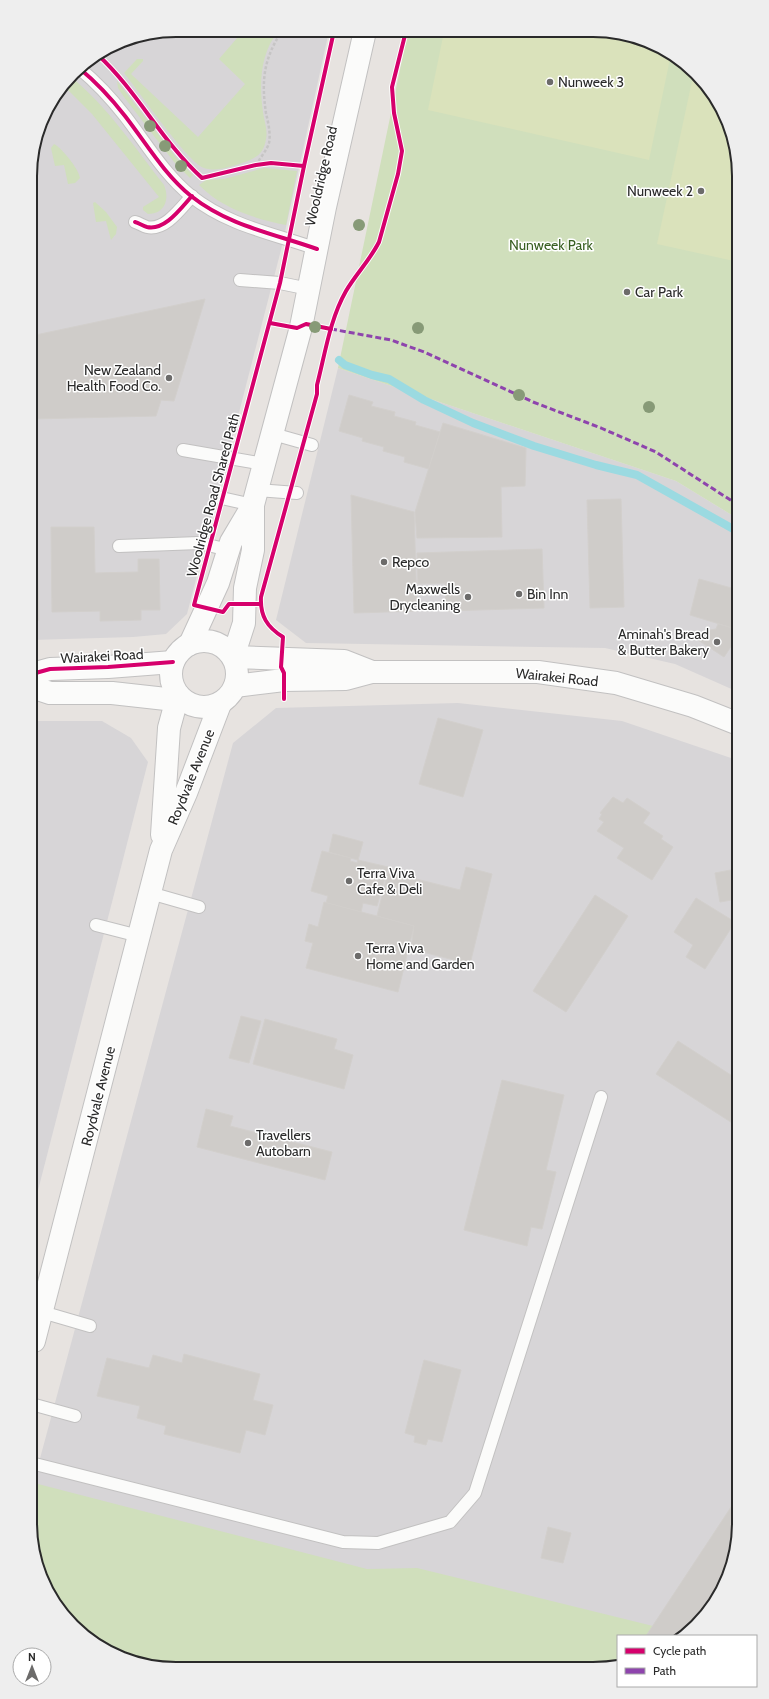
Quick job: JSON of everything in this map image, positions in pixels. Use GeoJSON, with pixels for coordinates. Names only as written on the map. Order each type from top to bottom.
{"type":"FeatureCollection","features":[{"type":"Feature","properties":{"kind":"street","name":"Wooldridge Road"},"geometry":{"type":"LineString","coordinates":[[233,657],[244,623],[245,588],[252,550],[255,497],[301,326],[364,37]]}},
{"type":"Feature","properties":{"kind":"street","name":"Wooldridge Road"},"geometry":{"type":"LineString","coordinates":[[190,644],[218,583],[231,542],[255,497]]}},
{"type":"Feature","properties":{"kind":"street"},"geometry":{"type":"LineString","coordinates":[[200,641],[209,641],[219,644],[233,657],[238,676],[235,686],[229,696],[220,704],[209,707],[197,707],[187,703],[178,695],[171,679],[171,670],[177,654],[190,644],[200,641]]}},
{"type":"Feature","properties":{"kind":"street","name":"Wairakei Road"},"geometry":{"type":"LineString","coordinates":[[233,657],[344,661],[372,672]]}},
{"type":"Feature","properties":{"kind":"street","name":"Wairakei Road"},"geometry":{"type":"LineString","coordinates":[[37,673],[50,669],[108,667],[173,662]]}},
{"type":"Feature","properties":{"kind":"street","name":"Wairakei Road"},"geometry":{"type":"LineString","coordinates":[[235,686],[284,680],[346,679],[372,672],[538,672],[616,683],[693,706],[732,721]]}},
{"type":"Feature","properties":{"kind":"street"},"geometry":{"type":"LineString","coordinates":[[37,689],[50,693],[112,693],[166,699],[178,695]]}},
{"type":"Feature","properties":{"kind":"street","name":"Roydvale Avenue"},"geometry":{"type":"LineString","coordinates":[[161,850],[169,728],[178,695]]}},
{"type":"Feature","properties":{"kind":"street","name":"Roydvale Avenue"},"geometry":{"type":"LineString","coordinates":[[37,1330],[161,850],[186,792],[220,704]]}},
{"type":"Feature","properties":{"kind":"lane"},"geometry":{"type":"LineString","coordinates":[[83,72],[110,98],[163,166],[192,196],[214,212],[240,225],[284,237],[317,249]]}},
{"type":"Feature","properties":{"kind":"lane"},"geometry":{"type":"LineString","coordinates":[[135,222],[148,227],[159,226],[169,220],[192,196]]}},
{"type":"Feature","properties":{"kind":"lane"},"geometry":{"type":"LineString","coordinates":[[240,280],[280,283],[309,289]]}},
{"type":"Feature","properties":{"kind":"lane"},"geometry":{"type":"LineString","coordinates":[[273,434],[312,445]]}},
{"type":"Feature","properties":{"kind":"lane"},"geometry":{"type":"LineString","coordinates":[[183,450],[264,464]]}},
{"type":"Feature","properties":{"kind":"lane"},"geometry":{"type":"LineString","coordinates":[[217,497],[255,497],[298,493]]}},
{"type":"Feature","properties":{"kind":"lane"},"geometry":{"type":"LineString","coordinates":[[119,546],[199,543],[228,550]]}},
{"type":"Feature","properties":{"kind":"lane"},"geometry":{"type":"LineString","coordinates":[[150,893],[199,907]]}},
{"type":"Feature","properties":{"kind":"lane"},"geometry":{"type":"LineString","coordinates":[[96,925],[139,936]]}},
{"type":"Feature","properties":{"kind":"lane"},"geometry":{"type":"LineString","coordinates":[[37,1465],[343,1542],[378,1543],[450,1522],[475,1493],[601,1097]]}},
{"type":"Feature","properties":{"kind":"lane"},"geometry":{"type":"LineString","coordinates":[[42,1312],[90,1326]]}},
{"type":"Feature","properties":{"kind":"lane"},"geometry":{"type":"LineString","coordinates":[[37,1406],[75,1416]]}},
{"type":"Feature","properties":{"kind":"path"},"geometry":{"type":"LineString","coordinates":[[256,165],[269,144],[270,136],[264,102],[263,80],[266,61],[278,37]]}},
{"type":"Feature","properties":{"kind":"path"},"geometry":{"type":"LineString","coordinates":[[249,167],[264,164]]}},
{"type":"Feature","properties":{"kind":"shaded area"},"geometry":{"type":"Polygon","coordinates":[[[167,37],[328,37],[281,250],[187,614],[166,634],[133,637],[37,640],[37,167],[44,131],[60,99],[71,84],[84,71],[115,51],[140,42],[167,37]]]}},
{"type":"Feature","properties":{"kind":"shaded area"},"geometry":{"type":"Polygon","coordinates":[[[338,368],[676,481],[732,515],[732,689],[675,664],[605,648],[306,643],[276,620],[338,368]]]}},
{"type":"Feature","properties":{"kind":"shaded area"},"geometry":{"type":"Polygon","coordinates":[[[458,703],[622,721],[732,759],[732,1532],[725,1568],[709,1600],[698,1615],[675,1635],[617,1635],[617,1660],[593,1662],[158,1661],[131,1655],[115,1648],[84,1628],[71,1615],[60,1600],[48,1576],[38,1541],[37,1470],[233,743],[276,708],[458,703]]]}},
{"type":"Feature","properties":{"kind":"shaded area"},"geometry":{"type":"Polygon","coordinates":[[[37,721],[102,721],[131,738],[148,762],[37,1194],[37,721]]]}},
{"type":"Feature","properties":{"kind":"green space"},"geometry":{"type":"Polygon","coordinates":[[[238,37],[274,37],[264,60],[261,80],[263,115],[267,132],[263,149],[255,158],[247,161],[233,166],[209,169],[204,168],[197,163],[175,140],[124,73],[137,59],[143,59],[143,61],[131,74],[198,137],[245,84],[219,59],[238,37]]]}},
{"type":"Feature","properties":{"kind":"green space","name":"Nunweek Park"},"geometry":{"type":"Polygon","coordinates":[[[407,37],[602,37],[620,40],[638,44],[654,51],[678,66],[703,91],[721,123],[731,158],[732,515],[676,481],[338,368],[407,37]]]}},
{"type":"Feature","properties":{"kind":"green space","name":"Nunweek 3"},"geometry":{"type":"Polygon","coordinates":[[[443,37],[602,37],[638,44],[654,51],[670,61],[649,160],[428,110],[443,37]]]}},
{"type":"Feature","properties":{"kind":"green space","name":"Nunweek 2"},"geometry":{"type":"Polygon","coordinates":[[[692,80],[703,91],[721,123],[731,158],[732,261],[657,244],[692,80]]]}},
{"type":"Feature","properties":{"kind":"green space"},"geometry":{"type":"Polygon","coordinates":[[[75,81],[97,101],[109,115],[132,142],[164,185],[166,190],[166,200],[162,209],[148,214],[143,210],[143,207],[159,197],[92,114],[67,89],[75,81]]]}},
{"type":"Feature","properties":{"kind":"green space"},"geometry":{"type":"Polygon","coordinates":[[[117,81],[178,160],[193,175],[190,178],[174,162],[124,97],[118,88],[117,81]]]}},
{"type":"Feature","properties":{"kind":"green space"},"geometry":{"type":"Polygon","coordinates":[[[54,144],[65,154],[79,174],[80,178],[75,183],[68,184],[64,165],[55,166],[51,148],[54,144]]]}},
{"type":"Feature","properties":{"kind":"green space"},"geometry":{"type":"Polygon","coordinates":[[[264,168],[297,171],[286,225],[251,216],[228,206],[208,193],[199,185],[206,180],[224,179],[264,168]]]}},
{"type":"Feature","properties":{"kind":"green space"},"geometry":{"type":"Polygon","coordinates":[[[95,202],[106,212],[117,227],[116,234],[111,240],[106,221],[96,222],[93,203],[95,202]]]}},
{"type":"Feature","properties":{"kind":"green space"},"geometry":{"type":"Polygon","coordinates":[[[38,1484],[367,1569],[417,1568],[653,1626],[647,1635],[617,1635],[617,1660],[593,1662],[176,1662],[158,1661],[131,1655],[99,1639],[84,1628],[71,1615],[60,1600],[48,1576],[38,1541],[38,1484]]]}},
{"type":"Feature","properties":{"kind":"building"},"geometry":{"type":"Polygon","coordinates":[[[205,299],[174,401],[161,400],[156,416],[37,419],[37,335],[205,299]]]}},
{"type":"Feature","properties":{"kind":"building"},"geometry":{"type":"Polygon","coordinates":[[[349,395],[373,402],[371,406],[395,412],[394,416],[416,422],[415,425],[440,432],[429,469],[404,462],[405,457],[383,451],[384,447],[362,441],[363,438],[339,431],[349,395]]]}},
{"type":"Feature","properties":{"kind":"building"},"geometry":{"type":"Polygon","coordinates":[[[443,423],[526,448],[525,486],[501,487],[502,537],[417,538],[415,512],[443,423]]]}},
{"type":"Feature","properties":{"kind":"building","name":"Repco"},"geometry":{"type":"Polygon","coordinates":[[[351,495],[414,512],[417,611],[354,613],[351,495]]]}},
{"type":"Feature","properties":{"kind":"building"},"geometry":{"type":"Polygon","coordinates":[[[621,499],[624,607],[590,608],[587,500],[621,499]]]}},
{"type":"Feature","properties":{"kind":"building"},"geometry":{"type":"Polygon","coordinates":[[[51,527],[94,527],[95,573],[138,572],[138,559],[159,559],[160,610],[141,610],[141,620],[100,621],[100,611],[52,612],[51,527]]]}},
{"type":"Feature","properties":{"kind":"building"},"geometry":{"type":"Polygon","coordinates":[[[37,549],[39,620],[37,620],[37,549]]]}},
{"type":"Feature","properties":{"kind":"building"},"geometry":{"type":"Polygon","coordinates":[[[542,549],[544,608],[446,611],[445,583],[418,584],[417,553],[542,549]]]}},
{"type":"Feature","properties":{"kind":"building"},"geometry":{"type":"Polygon","coordinates":[[[699,579],[732,588],[732,628],[690,615],[699,579]]]}},
{"type":"Feature","properties":{"kind":"building"},"geometry":{"type":"Polygon","coordinates":[[[718,624],[732,628],[732,645],[724,657],[698,640],[704,631],[716,629],[718,624]]]}},
{"type":"Feature","properties":{"kind":"building"},"geometry":{"type":"Polygon","coordinates":[[[438,718],[483,730],[463,797],[419,784],[438,718]]]}},
{"type":"Feature","properties":{"kind":"building"},"geometry":{"type":"Polygon","coordinates":[[[613,797],[623,803],[627,798],[650,813],[643,823],[663,836],[661,839],[673,847],[652,880],[617,858],[624,848],[597,831],[604,822],[599,819],[602,814],[600,813],[613,797]]]}},
{"type":"Feature","properties":{"kind":"building"},"geometry":{"type":"Polygon","coordinates":[[[333,834],[363,842],[358,860],[329,852],[333,834]]]}},
{"type":"Feature","properties":{"kind":"building","name":"Terra Viva Cafe & Deli"},"geometry":{"type":"Polygon","coordinates":[[[322,851],[351,858],[350,861],[357,863],[358,860],[388,867],[377,906],[363,903],[361,912],[326,903],[328,896],[311,891],[322,851]]]}},
{"type":"Feature","properties":{"kind":"building"},"geometry":{"type":"Polygon","coordinates":[[[466,867],[492,874],[470,964],[411,949],[414,926],[377,916],[388,872],[460,890],[466,867]]]}},
{"type":"Feature","properties":{"kind":"building"},"geometry":{"type":"Polygon","coordinates":[[[732,870],[732,900],[720,902],[715,873],[732,870]]]}},
{"type":"Feature","properties":{"kind":"building"},"geometry":{"type":"Polygon","coordinates":[[[595,895],[628,916],[566,1012],[533,991],[595,895]]]}},
{"type":"Feature","properties":{"kind":"building"},"geometry":{"type":"Polygon","coordinates":[[[696,898],[732,920],[732,927],[705,969],[686,957],[693,945],[674,932],[696,898]]]}},
{"type":"Feature","properties":{"kind":"building","name":"Terra Viva Home and Garden"},"geometry":{"type":"Polygon","coordinates":[[[324,902],[414,926],[398,992],[306,968],[313,943],[305,941],[309,924],[318,927],[324,902]]]}},
{"type":"Feature","properties":{"kind":"building"},"geometry":{"type":"Polygon","coordinates":[[[241,1016],[261,1021],[249,1063],[229,1058],[241,1016]]]}},
{"type":"Feature","properties":{"kind":"building"},"geometry":{"type":"Polygon","coordinates":[[[265,1019],[337,1039],[334,1049],[353,1055],[344,1089],[253,1064],[265,1019]]]}},
{"type":"Feature","properties":{"kind":"building"},"geometry":{"type":"Polygon","coordinates":[[[678,1041],[732,1076],[732,1123],[656,1074],[678,1041]]]}},
{"type":"Feature","properties":{"kind":"building"},"geometry":{"type":"Polygon","coordinates":[[[502,1080],[564,1095],[546,1170],[556,1172],[542,1229],[531,1227],[527,1246],[464,1230],[502,1080]]]}},
{"type":"Feature","properties":{"kind":"building","name":"Travellers Autobarn"},"geometry":{"type":"Polygon","coordinates":[[[206,1109],[233,1116],[230,1126],[332,1152],[325,1180],[197,1147],[206,1109]]]}},
{"type":"Feature","properties":{"kind":"building"},"geometry":{"type":"Polygon","coordinates":[[[184,1354],[260,1374],[253,1400],[273,1405],[265,1435],[246,1430],[240,1453],[164,1434],[166,1426],[137,1418],[140,1406],[97,1396],[107,1358],[149,1368],[153,1355],[182,1363],[184,1354]]]}},
{"type":"Feature","properties":{"kind":"building"},"geometry":{"type":"Polygon","coordinates":[[[424,1360],[461,1370],[442,1442],[428,1439],[426,1445],[414,1442],[415,1436],[405,1433],[424,1360]]]}},
{"type":"Feature","properties":{"kind":"building"},"geometry":{"type":"Polygon","coordinates":[[[732,1506],[732,1532],[725,1568],[709,1600],[698,1615],[675,1635],[647,1635],[732,1506]]]}},
{"type":"Feature","properties":{"kind":"building"},"geometry":{"type":"Polygon","coordinates":[[[548,1527],[571,1533],[563,1563],[541,1558],[548,1527]]]}},
{"type":"Feature","properties":{"kind":"waterway"},"geometry":{"type":"LineString","coordinates":[[339,360],[345,365],[372,375],[389,379],[424,400],[473,423],[534,446],[596,465],[637,475],[732,528]]}},
{"type":"Feature","properties":{"kind":"marked path"},"geometry":{"type":"LineString","coordinates":[[331,329],[391,340],[424,352],[533,402],[601,428],[656,452],[732,501]]}},
{"type":"Feature","properties":{"kind":"cycle path","name":"Woolridge Road Shared Path"},"geometry":{"type":"LineString","coordinates":[[261,604],[229,604],[223,612],[194,605],[280,283],[333,37]]}},
{"type":"Feature","properties":{"kind":"cycle path"},"geometry":{"type":"LineString","coordinates":[[284,699],[284,673],[281,667],[283,637],[269,625],[263,615],[261,597],[317,394],[317,385],[332,325],[340,302],[346,291],[379,242],[398,174],[402,151],[394,113],[392,87],[404,37]]}},
{"type":"Feature","properties":{"kind":"cycle path"},"geometry":{"type":"LineString","coordinates":[[102,59],[126,85],[174,149],[202,178],[256,165],[271,163],[304,166]]}},
{"type":"Feature","properties":{"kind":"cycle path"},"geometry":{"type":"LineString","coordinates":[[83,72],[114,103],[172,178],[191,196],[220,215],[236,222],[317,249]]}},
{"type":"Feature","properties":{"kind":"cycle path"},"geometry":{"type":"LineString","coordinates":[[135,222],[147,227],[160,226],[172,218],[192,196]]}},
{"type":"Feature","properties":{"kind":"cycle path"},"geometry":{"type":"LineString","coordinates":[[270,323],[297,328],[306,324],[331,329]]}},
{"type":"Feature","properties":{"kind":"cycle path"},"geometry":{"type":"LineString","coordinates":[[37,673],[50,669],[108,667],[173,662]]}},
{"type":"Feature","properties":{"kind":"place","name":"Nunweek 3"},"geometry":{"type":"Point","coordinates":[550,82]}},
{"type":"Feature","properties":{"kind":"place","name":"Nunweek 2"},"geometry":{"type":"Point","coordinates":[701,191]}},
{"type":"Feature","properties":{"kind":"place","name":"Car Park"},"geometry":{"type":"Point","coordinates":[627,292]}},
{"type":"Feature","properties":{"kind":"place","name":"New Zealand Health Food Co."},"geometry":{"type":"Point","coordinates":[169,378]}},
{"type":"Feature","properties":{"kind":"place","name":"Repco"},"geometry":{"type":"Point","coordinates":[384,562]}},
{"type":"Feature","properties":{"kind":"place","name":"Bin Inn"},"geometry":{"type":"Point","coordinates":[519,594]}},
{"type":"Feature","properties":{"kind":"place","name":"Maxwells Drycleaning"},"geometry":{"type":"Point","coordinates":[468,597]}},
{"type":"Feature","properties":{"kind":"place","name":"Aminah's Bread & Butter Bakery"},"geometry":{"type":"Point","coordinates":[717,642]}},
{"type":"Feature","properties":{"kind":"place","name":"Terra Viva Cafe & Deli"},"geometry":{"type":"Point","coordinates":[349,881]}},
{"type":"Feature","properties":{"kind":"place","name":"Terra Viva Home and Garden"},"geometry":{"type":"Point","coordinates":[358,956]}},
{"type":"Feature","properties":{"kind":"place","name":"Travellers Autobarn"},"geometry":{"type":"Point","coordinates":[248,1143]}}]}
